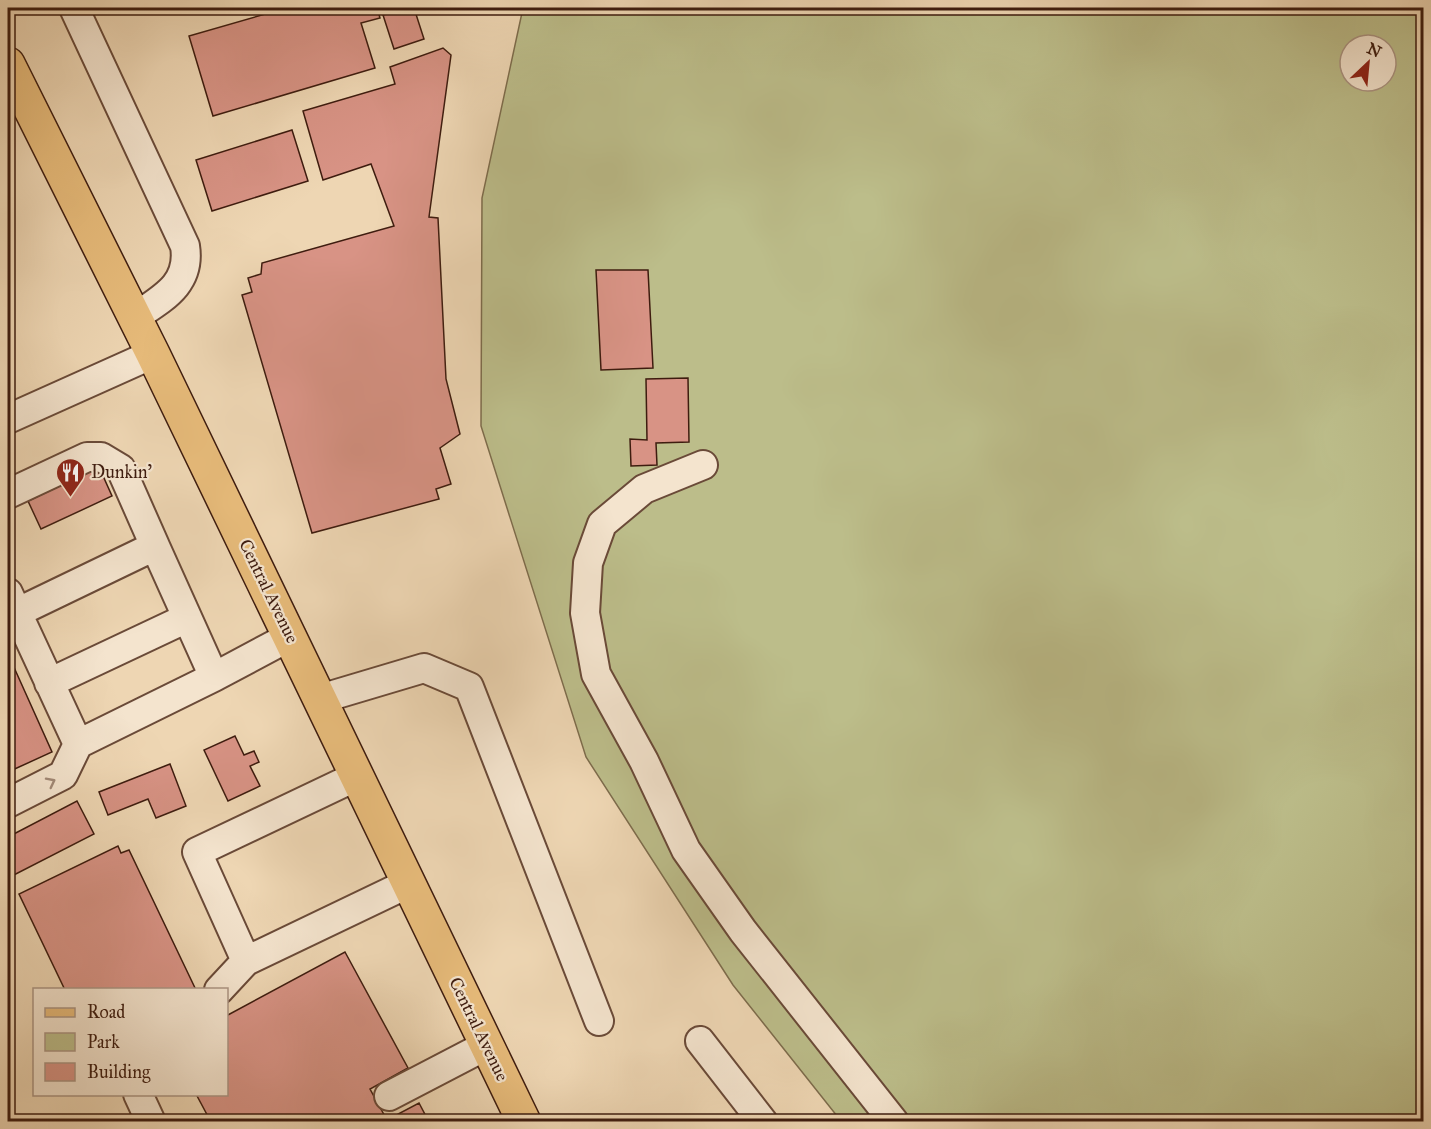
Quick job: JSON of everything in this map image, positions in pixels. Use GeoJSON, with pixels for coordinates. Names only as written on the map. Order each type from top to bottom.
{"type":"FeatureCollection","features":[{"type":"Feature","properties":{"kind":"main road","name":"Central Avenue"},"geometry":{"type":"LineString","coordinates":[[8,64],[291,636],[524,1122]]}},
{"type":"Feature","properties":{"kind":"street"},"geometry":{"type":"LineString","coordinates":[[74,8],[185,246],[187,259],[184,273],[173,291],[135,317]]}},
{"type":"Feature","properties":{"kind":"street"},"geometry":{"type":"LineString","coordinates":[[8,419],[153,354]]}},
{"type":"Feature","properties":{"kind":"street"},"geometry":{"type":"LineString","coordinates":[[8,494],[87,457],[101,457],[121,469],[214,677]]}},
{"type":"Feature","properties":{"kind":"street"},"geometry":{"type":"LineString","coordinates":[[703,465],[644,489],[602,524],[588,563],[585,613],[596,674],[644,761],[686,850],[743,932],[894,1122]]}},
{"type":"Feature","properties":{"kind":"street"},"geometry":{"type":"LineString","coordinates":[[78,744],[12,603],[155,546]]}},
{"type":"Feature","properties":{"kind":"street"},"geometry":{"type":"LineString","coordinates":[[49,683],[187,618]]}},
{"type":"Feature","properties":{"kind":"street"},"geometry":{"type":"LineString","coordinates":[[8,803],[63,775],[78,744],[291,636]]}},
{"type":"Feature","properties":{"kind":"street"},"geometry":{"type":"LineString","coordinates":[[320,699],[424,668],[469,687],[599,1021]]}},
{"type":"Feature","properties":{"kind":"street"},"geometry":{"type":"LineString","coordinates":[[246,961],[197,852],[357,776]]}},
{"type":"Feature","properties":{"kind":"street"},"geometry":{"type":"LineString","coordinates":[[221,988],[246,961],[409,884]]}},
{"type":"Feature","properties":{"kind":"street"},"geometry":{"type":"LineString","coordinates":[[700,1041],[763,1122]]}},
{"type":"Feature","properties":{"kind":"street"},"geometry":{"type":"LineString","coordinates":[[389,1096],[487,1045]]}},
{"type":"Feature","properties":{"kind":"street"},"geometry":{"type":"LineString","coordinates":[[138,1096],[151,1122]]}},
{"type":"Feature","properties":{"kind":"green space"},"geometry":{"type":"Polygon","coordinates":[[[523,8],[1423,8],[1423,1121],[841,1121],[733,985],[586,757],[481,426],[482,198],[523,8]]]}},
{"type":"Feature","properties":{"kind":"building"},"geometry":{"type":"Polygon","coordinates":[[[286,8],[377,8],[380,18],[361,23],[375,68],[213,116],[189,36],[286,8]]]}},
{"type":"Feature","properties":{"kind":"building"},"geometry":{"type":"Polygon","coordinates":[[[414,8],[424,39],[394,49],[383,15],[414,8]]]}},
{"type":"Feature","properties":{"kind":"building"},"geometry":{"type":"Polygon","coordinates":[[[443,48],[451,55],[429,217],[438,218],[446,379],[460,434],[440,448],[451,484],[436,489],[439,499],[312,533],[242,295],[252,292],[248,278],[261,274],[262,263],[394,226],[371,164],[323,180],[303,111],[395,84],[390,67],[443,48]]]}},
{"type":"Feature","properties":{"kind":"building"},"geometry":{"type":"Polygon","coordinates":[[[292,130],[308,181],[212,211],[196,160],[292,130]]]}},
{"type":"Feature","properties":{"kind":"building"},"geometry":{"type":"Polygon","coordinates":[[[596,270],[648,270],[653,368],[601,370],[596,270]]]}},
{"type":"Feature","properties":{"kind":"building"},"geometry":{"type":"Polygon","coordinates":[[[688,378],[689,442],[656,443],[657,465],[631,466],[630,439],[647,440],[646,379],[688,378]]]}},
{"type":"Feature","properties":{"kind":"building","name":"Dunkin'"},"geometry":{"type":"Polygon","coordinates":[[[99,467],[112,496],[41,529],[28,501],[99,467]]]}},
{"type":"Feature","properties":{"kind":"building"},"geometry":{"type":"Polygon","coordinates":[[[8,654],[52,752],[8,772],[8,654]]]}},
{"type":"Feature","properties":{"kind":"building"},"geometry":{"type":"Polygon","coordinates":[[[235,736],[244,755],[254,751],[259,762],[250,766],[260,786],[228,801],[204,750],[235,736]]]}},
{"type":"Feature","properties":{"kind":"building"},"geometry":{"type":"Polygon","coordinates":[[[170,764],[186,806],[156,818],[148,799],[108,815],[99,792],[170,764]]]}},
{"type":"Feature","properties":{"kind":"building"},"geometry":{"type":"Polygon","coordinates":[[[77,801],[94,834],[8,878],[8,837],[77,801]]]}},
{"type":"Feature","properties":{"kind":"building"},"geometry":{"type":"Polygon","coordinates":[[[118,846],[121,853],[129,850],[195,988],[64,988],[19,894],[118,846]]]}},
{"type":"Feature","properties":{"kind":"building"},"geometry":{"type":"Polygon","coordinates":[[[345,952],[408,1068],[370,1089],[387,1120],[419,1103],[429,1122],[211,1122],[197,1096],[228,1096],[228,1015],[345,952]]]}},
{"type":"Feature","properties":{"kind":"place","name":"Dunkin'"},"geometry":{"type":"Point","coordinates":[70,498]}}]}
